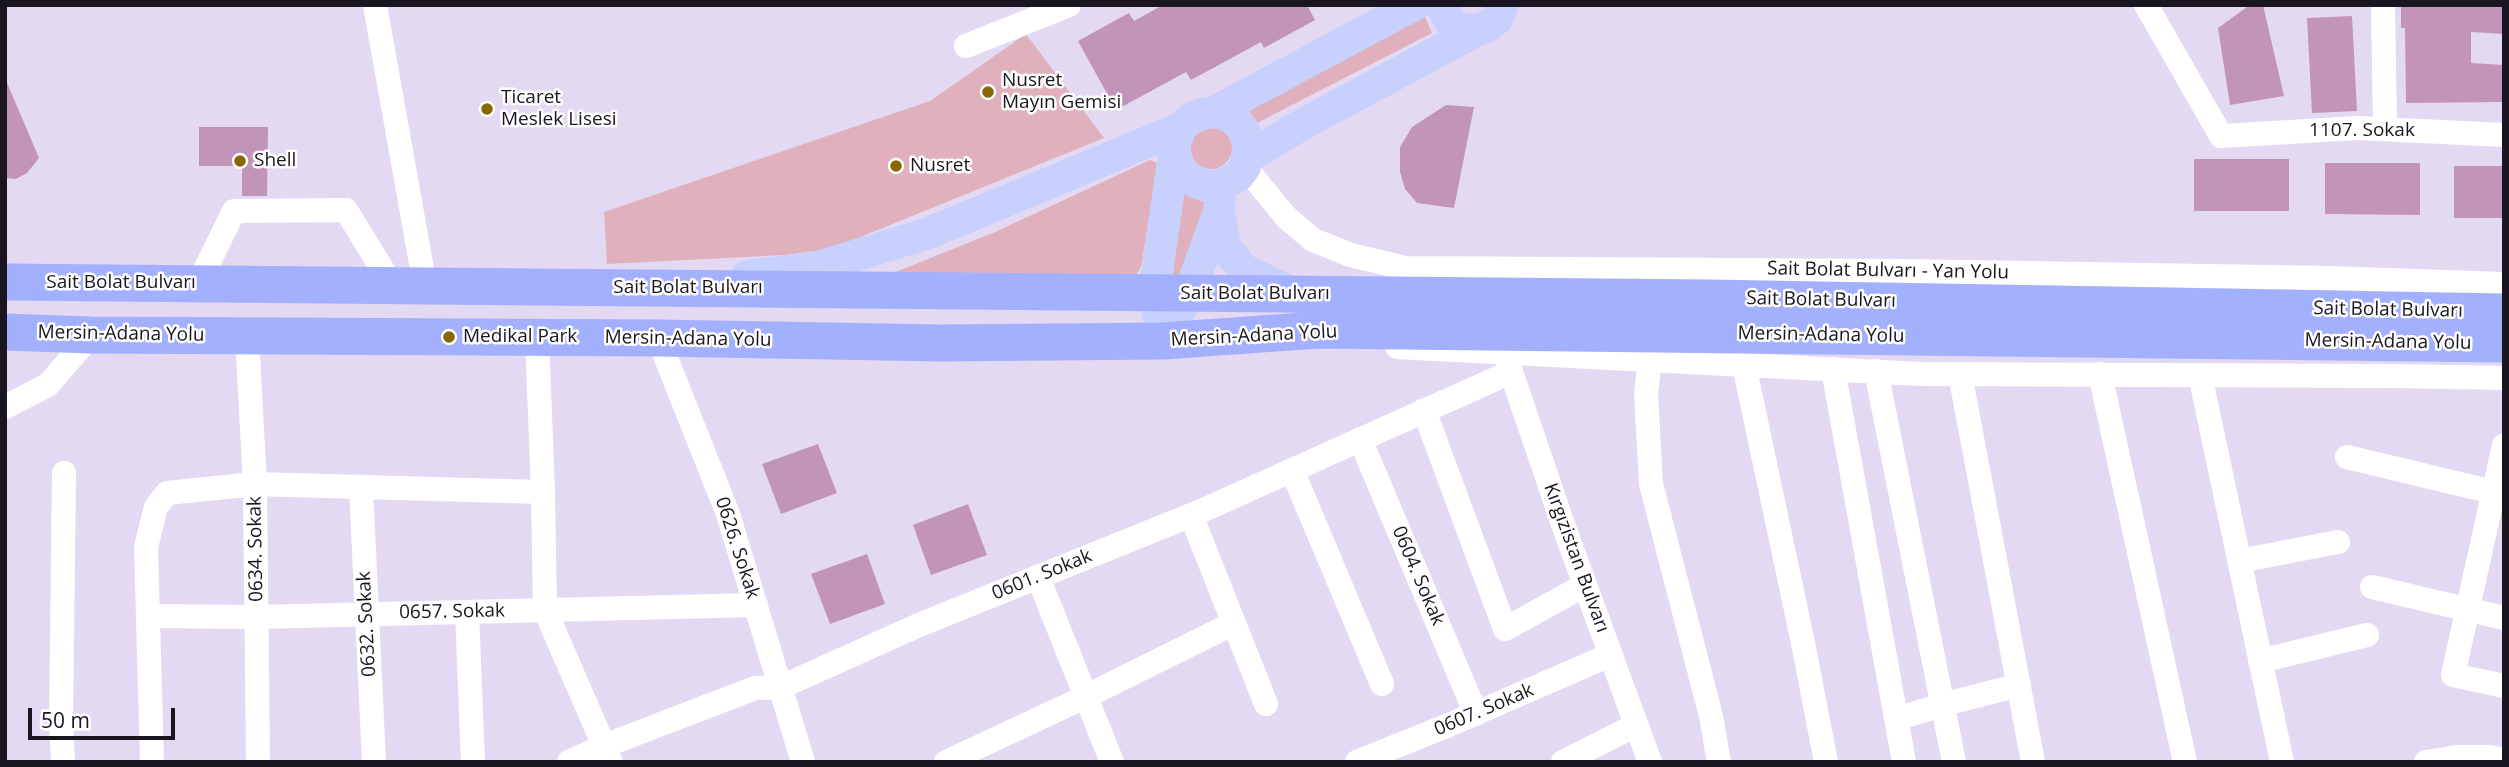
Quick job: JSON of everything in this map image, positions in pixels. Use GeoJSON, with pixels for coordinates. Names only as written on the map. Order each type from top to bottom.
{"type":"FeatureCollection","features":[{"type":"Feature","properties":{"kind":"highway","name":"Sait Bolat Bulvarı"},"geometry":{"type":"LineString","coordinates":[[6,280],[991,290],[2504,312]]}},
{"type":"Feature","properties":{"kind":"highway","name":"Mersin-Adana Yolu"},"geometry":{"type":"LineString","coordinates":[[5,332],[941,343],[1163,341],[1318,330],[2504,344]]}},
{"type":"Feature","properties":{"kind":"main road"},"geometry":{"type":"LineString","coordinates":[[1163,341],[1171,294],[1178,140],[1190,119],[1214,112],[1414,5]]}},
{"type":"Feature","properties":{"kind":"main road"},"geometry":{"type":"LineString","coordinates":[[1441,5],[1449,20],[1457,27],[1478,30]]}},
{"type":"Feature","properties":{"kind":"main road"},"geometry":{"type":"LineString","coordinates":[[1178,140],[1178,164],[1185,175],[1207,186],[1233,180],[1303,124],[1497,19],[1504,7]]}},
{"type":"Feature","properties":{"kind":"main road"},"geometry":{"type":"LineString","coordinates":[[1171,294],[1233,180],[1249,144],[1245,132],[1237,122],[1227,115],[1214,112]]}},
{"type":"Feature","properties":{"kind":"main road"},"geometry":{"type":"LineString","coordinates":[[652,287],[815,268],[929,233],[1178,140]]}},
{"type":"Feature","properties":{"kind":"main road"},"geometry":{"type":"LineString","coordinates":[[1233,180],[1225,247],[1244,270],[1294,294]]}},
{"type":"Feature","properties":{"kind":"street"},"geometry":{"type":"LineString","coordinates":[[374,5],[409,285]]}},
{"type":"Feature","properties":{"kind":"street"},"geometry":{"type":"LineString","coordinates":[[967,46],[1069,5]]}},
{"type":"Feature","properties":{"kind":"street","name":"1107. Sokak"},"geometry":{"type":"LineString","coordinates":[[2146,5],[2221,136],[2385,129],[2504,135]]}},
{"type":"Feature","properties":{"kind":"street"},"geometry":{"type":"LineString","coordinates":[[2383,5],[2385,129]]}},
{"type":"Feature","properties":{"kind":"street","name":"Sait Bolat Bulvarı - Yan Yolu"},"geometry":{"type":"LineString","coordinates":[[1233,180],[1286,217],[1313,240],[1351,255],[1405,268],[1904,271],[2329,278],[2504,284]]}},
{"type":"Feature","properties":{"kind":"street"},"geometry":{"type":"LineString","coordinates":[[198,284],[234,211],[346,210],[409,285]]}},
{"type":"Feature","properties":{"kind":"street"},"geometry":{"type":"LineString","coordinates":[[1318,330],[1407,349],[1508,363],[1650,360],[1960,374],[2504,378]]}},
{"type":"Feature","properties":{"kind":"street"},"geometry":{"type":"LineString","coordinates":[[5,407],[48,385],[91,335]]}},
{"type":"Feature","properties":{"kind":"street","name":"0634. Sokak"},"geometry":{"type":"LineString","coordinates":[[247,336],[255,484],[258,762]]}},
{"type":"Feature","properties":{"kind":"street"},"geometry":{"type":"LineString","coordinates":[[537,338],[545,610],[608,754]]}},
{"type":"Feature","properties":{"kind":"street","name":"0626. Sokak"},"geometry":{"type":"LineString","coordinates":[[658,338],[728,514],[803,762]]}},
{"type":"Feature","properties":{"kind":"street"},"geometry":{"type":"LineString","coordinates":[[1650,360],[1646,394],[1651,484],[1711,716],[1719,762]]}},
{"type":"Feature","properties":{"kind":"street","name":"0601. Sokak"},"geometry":{"type":"LineString","coordinates":[[569,762],[608,754],[754,688],[781,687],[919,625],[1191,515],[1424,411],[1508,363]]}},
{"type":"Feature","properties":{"kind":"street","name":"Kırgızistan Bulvarı"},"geometry":{"type":"LineString","coordinates":[[1508,363],[1650,762]]}},
{"type":"Feature","properties":{"kind":"street"},"geometry":{"type":"LineString","coordinates":[[1744,365],[1826,762]]}},
{"type":"Feature","properties":{"kind":"street"},"geometry":{"type":"LineString","coordinates":[[1833,369],[1904,762]]}},
{"type":"Feature","properties":{"kind":"street"},"geometry":{"type":"LineString","coordinates":[[1876,371],[1954,762]]}},
{"type":"Feature","properties":{"kind":"street"},"geometry":{"type":"LineString","coordinates":[[1960,374],[2034,762]]}},
{"type":"Feature","properties":{"kind":"street"},"geometry":{"type":"LineString","coordinates":[[2100,374],[2185,762]]}},
{"type":"Feature","properties":{"kind":"street"},"geometry":{"type":"LineString","coordinates":[[2200,375],[2282,762]]}},
{"type":"Feature","properties":{"kind":"street"},"geometry":{"type":"LineString","coordinates":[[1424,411],[1505,629],[1585,585]]}},
{"type":"Feature","properties":{"kind":"street","name":"0604. Sokak"},"geometry":{"type":"LineString","coordinates":[[1360,439],[1476,713]]}},
{"type":"Feature","properties":{"kind":"street"},"geometry":{"type":"LineString","coordinates":[[2504,445],[2498,479],[2494,539],[2467,609],[2453,675],[2504,686]]}},
{"type":"Feature","properties":{"kind":"street"},"geometry":{"type":"LineString","coordinates":[[2347,457],[2498,479]]}},
{"type":"Feature","properties":{"kind":"street"},"geometry":{"type":"LineString","coordinates":[[1292,470],[1382,684]]}},
{"type":"Feature","properties":{"kind":"street"},"geometry":{"type":"LineString","coordinates":[[63,762],[61,724],[64,473]]}},
{"type":"Feature","properties":{"kind":"street"},"geometry":{"type":"LineString","coordinates":[[152,762],[146,547],[156,507],[167,493],[255,484],[543,492]]}},
{"type":"Feature","properties":{"kind":"street","name":"0632. Sokak"},"geometry":{"type":"LineString","coordinates":[[360,487],[374,762]]}},
{"type":"Feature","properties":{"kind":"street"},"geometry":{"type":"LineString","coordinates":[[1191,515],[1266,704]]}},
{"type":"Feature","properties":{"kind":"street"},"geometry":{"type":"LineString","coordinates":[[2239,561],[2338,542]]}},
{"type":"Feature","properties":{"kind":"street"},"geometry":{"type":"LineString","coordinates":[[1038,577],[1112,762]]}},
{"type":"Feature","properties":{"kind":"street"},"geometry":{"type":"LineString","coordinates":[[2372,587],[2504,618]]}},
{"type":"Feature","properties":{"kind":"street","name":"0657. Sokak"},"geometry":{"type":"LineString","coordinates":[[148,616],[257,617],[755,605]]}},
{"type":"Feature","properties":{"kind":"street"},"geometry":{"type":"LineString","coordinates":[[467,612],[473,762]]}},
{"type":"Feature","properties":{"kind":"street"},"geometry":{"type":"LineString","coordinates":[[946,762],[1086,697],[1234,623]]}},
{"type":"Feature","properties":{"kind":"street"},"geometry":{"type":"LineString","coordinates":[[2260,661],[2367,635]]}},
{"type":"Feature","properties":{"kind":"street","name":"0607. Sokak"},"geometry":{"type":"LineString","coordinates":[[1357,762],[1610,655]]}},
{"type":"Feature","properties":{"kind":"street"},"geometry":{"type":"LineString","coordinates":[[1896,719],[2019,685]]}},
{"type":"Feature","properties":{"kind":"street"},"geometry":{"type":"LineString","coordinates":[[1563,762],[1636,725]]}},
{"type":"Feature","properties":{"kind":"street"},"geometry":{"type":"LineString","coordinates":[[2429,761],[2457,757],[2490,757],[2504,760]]}},
{"type":"Feature","properties":{"kind":"shaded area"},"geometry":{"type":"Polygon","coordinates":[[[1425,17],[1432,33],[1255,124],[1242,108],[1425,17]]]}},
{"type":"Feature","properties":{"kind":"shaded area"},"geometry":{"type":"Polygon","coordinates":[[[1026,34],[1104,138],[831,249],[785,255],[607,264],[604,212],[930,101],[1026,34]]]}},
{"type":"Feature","properties":{"kind":"shaded area"},"geometry":{"type":"Polygon","coordinates":[[[1211,127],[1226,133],[1232,148],[1226,163],[1211,169],[1196,163],[1190,148],[1196,133],[1211,127]]]}},
{"type":"Feature","properties":{"kind":"shaded area"},"geometry":{"type":"Polygon","coordinates":[[[1150,160],[1157,163],[1157,171],[1141,267],[1135,276],[881,278],[995,232],[1150,160]]]}},
{"type":"Feature","properties":{"kind":"shaded area"},"geometry":{"type":"Polygon","coordinates":[[[1181,187],[1214,197],[1177,280],[1169,282],[1181,187]]]}},
{"type":"Feature","properties":{"kind":"building"},"geometry":{"type":"Polygon","coordinates":[[[1163,5],[1307,5],[1315,20],[1264,48],[1261,42],[1191,80],[1186,72],[1116,110],[1078,41],[1129,13],[1134,21],[1163,5]]]}},
{"type":"Feature","properties":{"kind":"building"},"geometry":{"type":"Polygon","coordinates":[[[2263,5],[2284,96],[2230,105],[2218,28],[2247,7],[2263,5]]]}},
{"type":"Feature","properties":{"kind":"building"},"geometry":{"type":"Polygon","coordinates":[[[2401,5],[2504,5],[2504,34],[2471,32],[2471,63],[2504,65],[2504,102],[2406,103],[2405,28],[2401,28],[2401,5]]]}},
{"type":"Feature","properties":{"kind":"building"},"geometry":{"type":"Polygon","coordinates":[[[2352,16],[2357,111],[2312,113],[2307,18],[2352,16]]]}},
{"type":"Feature","properties":{"kind":"building"},"geometry":{"type":"Polygon","coordinates":[[[5,78],[39,158],[27,173],[16,179],[5,178],[5,78]]]}},
{"type":"Feature","properties":{"kind":"building"},"geometry":{"type":"Polygon","coordinates":[[[1446,105],[1474,107],[1454,208],[1417,203],[1405,189],[1400,172],[1400,147],[1412,127],[1446,105]]]}},
{"type":"Feature","properties":{"kind":"building"},"geometry":{"type":"Polygon","coordinates":[[[199,127],[268,127],[267,196],[242,196],[242,166],[199,166],[199,127]]]}},
{"type":"Feature","properties":{"kind":"building"},"geometry":{"type":"Polygon","coordinates":[[[2194,159],[2289,159],[2289,211],[2194,211],[2194,159]]]}},
{"type":"Feature","properties":{"kind":"building"},"geometry":{"type":"Polygon","coordinates":[[[2325,163],[2420,163],[2420,215],[2325,214],[2325,163]]]}},
{"type":"Feature","properties":{"kind":"building"},"geometry":{"type":"Polygon","coordinates":[[[2454,166],[2504,166],[2504,218],[2454,218],[2454,166]]]}},
{"type":"Feature","properties":{"kind":"building"},"geometry":{"type":"Polygon","coordinates":[[[818,444],[837,493],[781,514],[762,464],[818,444]]]}},
{"type":"Feature","properties":{"kind":"building"},"geometry":{"type":"Polygon","coordinates":[[[968,504],[987,555],[931,575],[913,525],[968,504]]]}},
{"type":"Feature","properties":{"kind":"building"},"geometry":{"type":"Polygon","coordinates":[[[867,554],[885,604],[830,624],[811,574],[867,554]]]}},
{"type":"Feature","properties":{"kind":"place","name":"Nusret Mayın Gemisi"},"geometry":{"type":"Point","coordinates":[988,92]}},
{"type":"Feature","properties":{"kind":"place","name":"Ticaret Meslek Lisesi"},"geometry":{"type":"Point","coordinates":[487,109]}},
{"type":"Feature","properties":{"kind":"place","name":"Shell"},"geometry":{"type":"Point","coordinates":[240,161]}},
{"type":"Feature","properties":{"kind":"place","name":"Nusret"},"geometry":{"type":"Point","coordinates":[896,166]}},
{"type":"Feature","properties":{"kind":"place","name":"Medikal Park"},"geometry":{"type":"Point","coordinates":[449,337]}}]}
